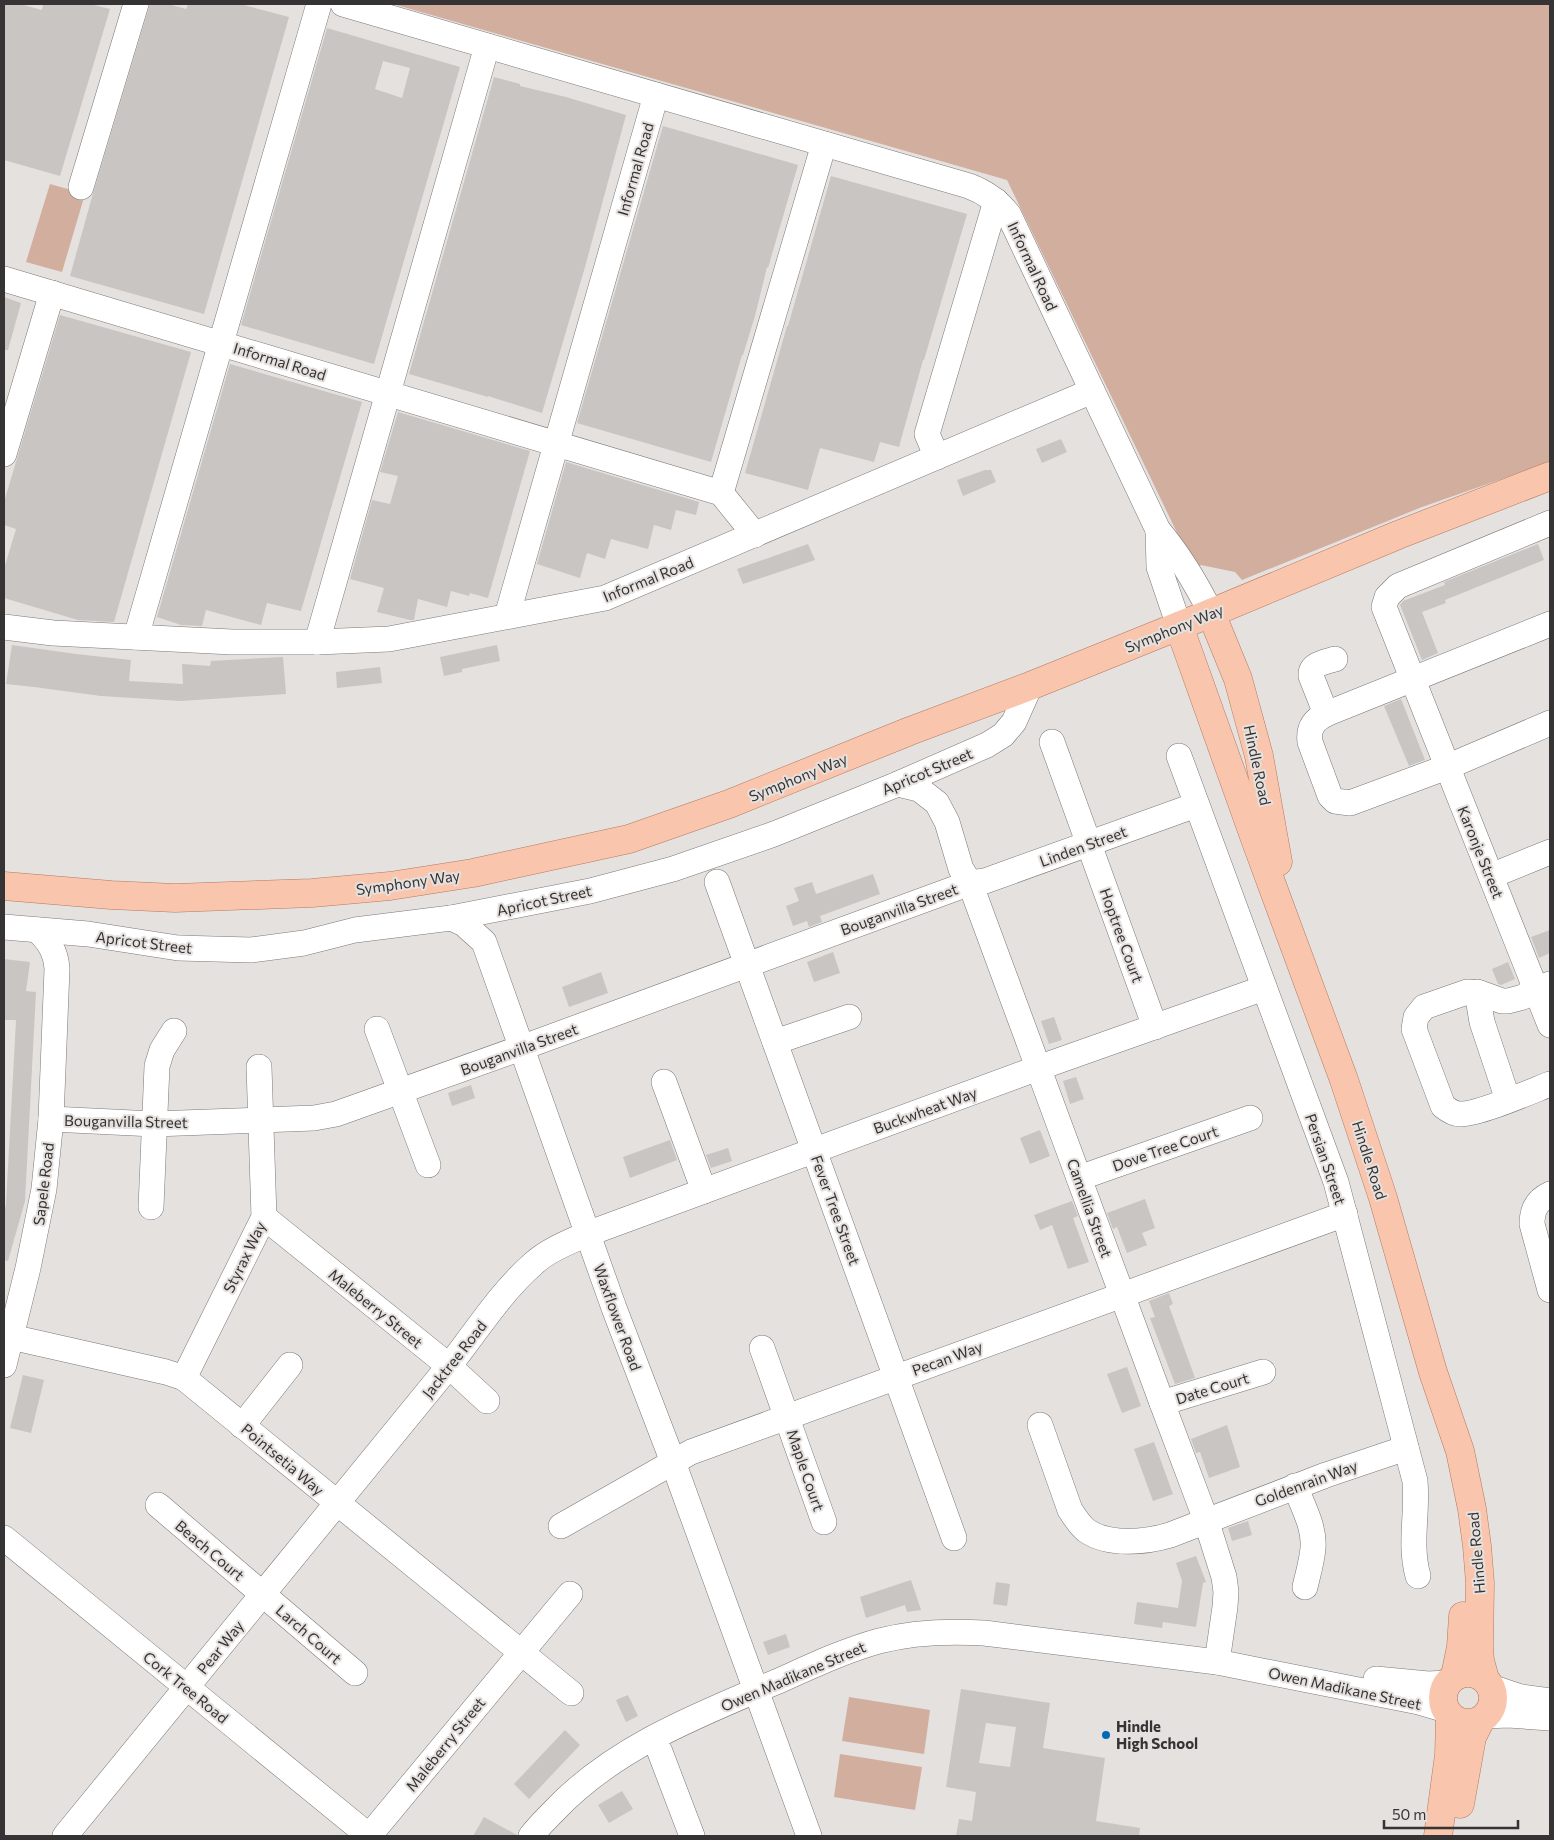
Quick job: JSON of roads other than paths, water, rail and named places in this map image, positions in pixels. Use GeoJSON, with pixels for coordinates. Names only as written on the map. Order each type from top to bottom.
{"type":"FeatureCollection","features":[{"type":"Feature","properties":{"kind":"main road","name":"Symphony Way"},"geometry":{"type":"LineString","coordinates":[[4,886],[174,898],[312,893],[390,886],[473,873],[629,839],[729,804],[910,731],[1030,686],[1398,535],[1550,476]]}},
{"type":"Feature","properties":{"kind":"main road","name":"Hindle Road"},"geometry":{"type":"LineString","coordinates":[[1211,613],[1238,679],[1259,756],[1272,836],[1297,951]]}},
{"type":"Feature","properties":{"kind":"main road","name":"Hindle Road"},"geometry":{"type":"LineString","coordinates":[[1179,626],[1344,1080],[1410,1286],[1433,1372],[1460,1451],[1472,1509],[1480,1583],[1479,1647],[1488,1683]]}},
{"type":"Feature","properties":{"kind":"main road","name":"Hindle Road"},"geometry":{"type":"LineString","coordinates":[[1433,1372],[1458,1517],[1462,1575],[1461,1647],[1451,1679]]}},
{"type":"Feature","properties":{"kind":"main road"},"geometry":{"type":"LineString","coordinates":[[1438,1836],[1449,1755],[1448,1713],[1443,1697],[1451,1679],[1460,1674],[1473,1673],[1488,1683],[1494,1699],[1492,1706],[1472,1737],[1455,1836]]}},
{"type":"Feature","properties":{"kind":"main road"},"geometry":{"type":"LineString","coordinates":[[1448,1713],[1460,1722],[1467,1724],[1483,1718]]}},
{"type":"Feature","properties":{"kind":"street"},"geometry":{"type":"LineString","coordinates":[[81,187],[136,4]]}},
{"type":"Feature","properties":{"kind":"street"},"geometry":{"type":"LineString","coordinates":[[136,638],[319,4]]}},
{"type":"Feature","properties":{"kind":"street","name":"Informal Road"},"geometry":{"type":"LineString","coordinates":[[342,4],[969,186],[983,192],[996,201],[1010,215],[1158,530],[1183,561],[1211,613]]}},
{"type":"Feature","properties":{"kind":"street"},"geometry":{"type":"LineString","coordinates":[[317,642],[487,46]]}},
{"type":"Feature","properties":{"kind":"street","name":"Informal Road"},"geometry":{"type":"LineString","coordinates":[[507,616],[656,95]]}},
{"type":"Feature","properties":{"kind":"street"},"geometry":{"type":"LineString","coordinates":[[755,535],[721,493],[824,144]]}},
{"type":"Feature","properties":{"kind":"street"},"geometry":{"type":"LineString","coordinates":[[937,457],[926,434],[996,201]]}},
{"type":"Feature","properties":{"kind":"street","name":"Informal Road"},"geometry":{"type":"LineString","coordinates":[[4,279],[721,493]]}},
{"type":"Feature","properties":{"kind":"street"},"geometry":{"type":"LineString","coordinates":[[4,454],[52,293]]}},
{"type":"Feature","properties":{"kind":"street","name":"Informal Road"},"geometry":{"type":"LineString","coordinates":[[4,627],[53,633],[232,642],[317,642],[389,639],[605,598],[1092,391]]}},
{"type":"Feature","properties":{"kind":"street","name":"Karonje Street"},"geometry":{"type":"LineString","coordinates":[[1550,523],[1398,586],[1391,591],[1385,602],[1385,612],[1490,876],[1543,986],[1550,1025]]}},
{"type":"Feature","properties":{"kind":"street","name":"Informal Road"},"geometry":{"type":"LineString","coordinates":[[1158,530],[1159,567],[1179,626]]}},
{"type":"Feature","properties":{"kind":"street"},"geometry":{"type":"LineString","coordinates":[[1550,624],[1326,714],[1313,723],[1310,729],[1310,742],[1330,796],[1335,801],[1350,803],[1447,767],[1550,724]]}},
{"type":"Feature","properties":{"kind":"street"},"geometry":{"type":"LineString","coordinates":[[1326,714],[1311,672],[1314,667],[1335,658]]}},
{"type":"Feature","properties":{"kind":"street","name":"Apricot Street"},"geometry":{"type":"LineString","coordinates":[[4,927],[88,934],[178,948],[251,950],[304,943],[355,930],[451,918],[590,891],[673,869],[774,834],[898,784],[987,745],[1003,735],[1014,722],[1030,686]]}},
{"type":"Feature","properties":{"kind":"street","name":"Hoptree Court"},"geometry":{"type":"LineString","coordinates":[[1052,742],[1156,1027]]}},
{"type":"Feature","properties":{"kind":"street","name":"Persian Street"},"geometry":{"type":"LineString","coordinates":[[1179,756],[1336,1182],[1415,1482],[1417,1500],[1413,1547],[1418,1576]]}},
{"type":"Feature","properties":{"kind":"street","name":"Camellia Street"},"geometry":{"type":"LineString","coordinates":[[898,784],[919,789],[937,803],[947,822],[961,869],[970,882],[1206,1520],[1224,1577],[1226,1592],[1217,1662]]}},
{"type":"Feature","properties":{"kind":"street","name":"Linden Street"},"geometry":{"type":"LineString","coordinates":[[970,882],[985,881],[1196,805]]}},
{"type":"Feature","properties":{"kind":"street"},"geometry":{"type":"LineString","coordinates":[[1490,876],[1550,852]]}},
{"type":"Feature","properties":{"kind":"street","name":"Fever Tree Street"},"geometry":{"type":"LineString","coordinates":[[716,882],[748,965],[954,1538]]}},
{"type":"Feature","properties":{"kind":"street","name":"Bouganvilla Street"},"geometry":{"type":"LineString","coordinates":[[51,1119],[154,1124],[314,1118],[336,1114],[748,965],[970,882]]}},
{"type":"Feature","properties":{"kind":"street"},"geometry":{"type":"LineString","coordinates":[[484,942],[493,922],[506,908]]}},
{"type":"Feature","properties":{"kind":"street","name":"Waxflower Road"},"geometry":{"type":"LineString","coordinates":[[451,918],[464,924],[484,942],[588,1234],[809,1836]]}},
{"type":"Feature","properties":{"kind":"street","name":"Sapele Road"},"geometry":{"type":"LineString","coordinates":[[4,1365],[38,1224],[44,1189],[51,1119],[57,969],[54,953],[50,945],[37,930]]}},
{"type":"Feature","properties":{"kind":"street","name":"Sapele Road"},"geometry":{"type":"LineString","coordinates":[[57,969],[71,947],[88,934]]}},
{"type":"Feature","properties":{"kind":"street"},"geometry":{"type":"LineString","coordinates":[[1543,986],[1523,997],[1508,1001],[1502,1001],[1477,992],[1467,992],[1424,1007],[1416,1017],[1414,1029],[1443,1106],[1448,1110],[1461,1114],[1468,1113],[1550,1084]]}},
{"type":"Feature","properties":{"kind":"street","name":"Buckwheat Way"},"geometry":{"type":"LineString","coordinates":[[588,1234],[1038,1068],[1264,988]]}},
{"type":"Feature","properties":{"kind":"street"},"geometry":{"type":"LineString","coordinates":[[1477,992],[1482,1022],[1508,1100]]}},
{"type":"Feature","properties":{"kind":"street"},"geometry":{"type":"LineString","coordinates":[[775,1042],[849,1017]]}},
{"type":"Feature","properties":{"kind":"street"},"geometry":{"type":"LineString","coordinates":[[377,1029],[428,1165]]}},
{"type":"Feature","properties":{"kind":"street"},"geometry":{"type":"LineString","coordinates":[[151,1207],[159,1058],[174,1031]]}},
{"type":"Feature","properties":{"kind":"street","name":"Styrax Way"},"geometry":{"type":"LineString","coordinates":[[184,1378],[264,1217],[259,1067]]}},
{"type":"Feature","properties":{"kind":"street"},"geometry":{"type":"LineString","coordinates":[[664,1082],[704,1191]]}},
{"type":"Feature","properties":{"kind":"street","name":"Dove Tree Court"},"geometry":{"type":"LineString","coordinates":[[1079,1178],[1250,1118]]}},
{"type":"Feature","properties":{"kind":"street"},"geometry":{"type":"LineString","coordinates":[[1550,1194],[1542,1198],[1535,1208],[1532,1224],[1550,1290]]}},
{"type":"Feature","properties":{"kind":"street","name":"Pecan Way"},"geometry":{"type":"LineString","coordinates":[[561,1526],[691,1452],[1344,1214]]}},
{"type":"Feature","properties":{"kind":"street","name":"Maleberry Street"},"geometry":{"type":"LineString","coordinates":[[264,1217],[449,1366],[487,1401]]}},
{"type":"Feature","properties":{"kind":"street","name":"Jacktree Road"},"geometry":{"type":"LineString","coordinates":[[337,1504],[449,1366],[510,1287],[534,1262],[558,1247],[588,1234]]}},
{"type":"Feature","properties":{"kind":"street","name":"Pointsetia Way"},"geometry":{"type":"LineString","coordinates":[[10,1337],[166,1372],[184,1378],[337,1504],[521,1651]]}},
{"type":"Feature","properties":{"kind":"street","name":"Maple Court"},"geometry":{"type":"LineString","coordinates":[[762,1348],[824,1522]]}},
{"type":"Feature","properties":{"kind":"street"},"geometry":{"type":"LineString","coordinates":[[242,1426],[290,1365]]}},
{"type":"Feature","properties":{"kind":"street","name":"Date Court"},"geometry":{"type":"LineString","coordinates":[[1162,1404],[1263,1372]]}},
{"type":"Feature","properties":{"kind":"street","name":"Goldenrain Way"},"geometry":{"type":"LineString","coordinates":[[1040,1426],[1070,1510],[1086,1530],[1107,1538],[1143,1541],[1170,1535],[1295,1486],[1406,1448]]}},
{"type":"Feature","properties":{"kind":"street"},"geometry":{"type":"LineString","coordinates":[[1295,1486],[1311,1528],[1313,1539],[1312,1557],[1305,1587]]}},
{"type":"Feature","properties":{"kind":"street","name":"Pear Way"},"geometry":{"type":"LineString","coordinates":[[64,1836],[337,1504]]}},
{"type":"Feature","properties":{"kind":"street","name":"Beach Court"},"geometry":{"type":"LineString","coordinates":[[158,1505],[263,1594]]}},
{"type":"Feature","properties":{"kind":"street","name":"Cork Tree Road"},"geometry":{"type":"LineString","coordinates":[[4,1538],[369,1836]]}},
{"type":"Feature","properties":{"kind":"street","name":"Larch Court"},"geometry":{"type":"LineString","coordinates":[[263,1594],[355,1673]]}},
{"type":"Feature","properties":{"kind":"street","name":"Maleberry Street"},"geometry":{"type":"LineString","coordinates":[[369,1836],[570,1594]]}},
{"type":"Feature","properties":{"kind":"street","name":"Owen Madikane Street"},"geometry":{"type":"LineString","coordinates":[[532,1836],[567,1796],[598,1771],[652,1738],[756,1690],[847,1652],[879,1641],[916,1634],[957,1631],[984,1632],[1217,1662],[1420,1702],[1448,1713]]}},
{"type":"Feature","properties":{"kind":"street"},"geometry":{"type":"LineString","coordinates":[[521,1651],[571,1693]]}},
{"type":"Feature","properties":{"kind":"street","name":"Owen Madikane Street"},"geometry":{"type":"LineString","coordinates":[[1244,1667],[1428,1684],[1451,1679]]}},
{"type":"Feature","properties":{"kind":"street"},"geometry":{"type":"LineString","coordinates":[[1488,1683],[1521,1697],[1550,1701]]}},
{"type":"Feature","properties":{"kind":"street"},"geometry":{"type":"LineString","coordinates":[[1483,1718],[1508,1715],[1550,1718]]}},
{"type":"Feature","properties":{"kind":"street"},"geometry":{"type":"LineString","coordinates":[[660,1752],[692,1836]]}},
{"type":"Feature","properties":{"kind":"place","name":"Hindle High School"},"geometry":{"type":"Point","coordinates":[1106,1735]}}]}
